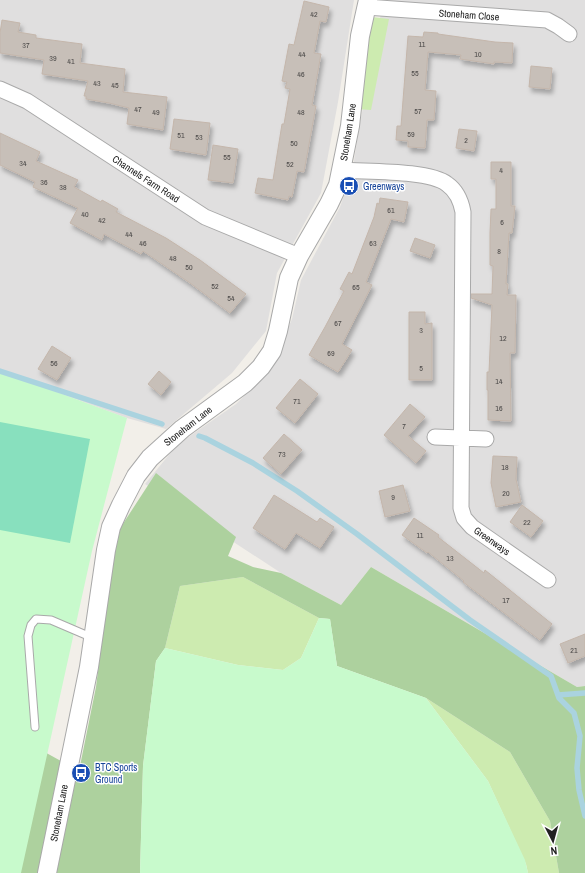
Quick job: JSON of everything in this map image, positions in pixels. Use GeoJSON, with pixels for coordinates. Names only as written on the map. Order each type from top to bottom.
{"type":"FeatureCollection","features":[{"type":"Feature","properties":{"kind":"street","name":"Stoneham Close"},"geometry":{"type":"LineString","coordinates":[[367,4],[547,20],[569,34]]}},
{"type":"Feature","properties":{"kind":"street","name":"Stoneham Lane"},"geometry":{"type":"LineString","coordinates":[[48,873],[94,638],[106,550],[111,527],[120,505],[136,476],[150,458],[182,429],[245,383],[261,367],[272,351],[278,331],[289,278],[299,256],[329,204],[338,185],[350,126],[360,36],[367,4]]}},
{"type":"Feature","properties":{"kind":"street","name":"Channels Farm Road"},"geometry":{"type":"LineString","coordinates":[[0,89],[27,101],[205,218],[299,256]]}},
{"type":"Feature","properties":{"kind":"street","name":"Greenways"},"geometry":{"type":"LineString","coordinates":[[342,170],[424,175],[438,178],[448,184],[456,192],[461,202],[462,220],[460,438],[461,508],[464,518],[472,527],[548,580]]}},
{"type":"Feature","properties":{"kind":"street"},"geometry":{"type":"LineString","coordinates":[[435,437],[486,439]]}},
{"type":"Feature","properties":{"kind":"lane"},"geometry":{"type":"LineString","coordinates":[[35,727],[28,636],[31,625],[36,619],[51,620],[94,638]]}},
{"type":"Feature","properties":{"kind":"shaded area"},"geometry":{"type":"Polygon","coordinates":[[[0,0],[354,0],[338,102],[321,193],[277,273],[266,331],[232,373],[166,429],[127,418],[0,371],[0,0]]]}},
{"type":"Feature","properties":{"kind":"shaded area"},"geometry":{"type":"Polygon","coordinates":[[[386,0],[585,0],[585,686],[577,687],[371,567],[341,605],[281,573],[145,484],[177,445],[236,404],[270,371],[292,319],[301,280],[340,207],[352,174],[359,128],[381,13],[386,0]]]}},
{"type":"Feature","properties":{"kind":"green space"},"geometry":{"type":"Polygon","coordinates":[[[372,17],[389,19],[371,110],[356,109],[372,17]]]}},
{"type":"Feature","properties":{"kind":"green space"},"geometry":{"type":"Polygon","coordinates":[[[0,371],[127,418],[92,551],[21,873],[0,873],[0,371]]]}},
{"type":"Feature","properties":{"kind":"green space"},"geometry":{"type":"Polygon","coordinates":[[[0,422],[90,439],[70,543],[0,530],[0,422]]]}},
{"type":"Feature","properties":{"kind":"green space"},"geometry":{"type":"Polygon","coordinates":[[[156,473],[236,537],[228,556],[253,567],[281,573],[341,605],[371,567],[577,687],[585,686],[585,873],[559,873],[550,821],[510,752],[426,698],[337,666],[330,619],[319,618],[243,577],[180,586],[165,648],[156,661],[143,766],[140,873],[15,873],[41,750],[79,771],[96,687],[115,536],[156,473]]]}},
{"type":"Feature","properties":{"kind":"green space"},"geometry":{"type":"Polygon","coordinates":[[[243,577],[319,618],[301,658],[283,670],[238,665],[165,648],[180,586],[243,577]]]}},
{"type":"Feature","properties":{"kind":"green space"},"geometry":{"type":"Polygon","coordinates":[[[319,618],[330,619],[337,666],[426,698],[488,781],[525,860],[528,873],[140,873],[143,766],[156,661],[165,648],[238,665],[283,670],[301,658],[319,618]]]}},
{"type":"Feature","properties":{"kind":"green space"},"geometry":{"type":"Polygon","coordinates":[[[426,698],[510,752],[550,821],[559,873],[528,873],[526,864],[488,781],[426,698]]]}},
{"type":"Feature","properties":{"kind":"building"},"geometry":{"type":"Polygon","coordinates":[[[304,1],[329,7],[326,22],[320,21],[314,53],[321,54],[312,105],[316,106],[304,172],[297,171],[292,197],[289,196],[288,200],[255,193],[258,178],[273,180],[282,124],[284,124],[290,89],[285,88],[287,82],[282,81],[289,44],[294,45],[304,1]]]}},
{"type":"Feature","properties":{"kind":"building"},"geometry":{"type":"Polygon","coordinates":[[[2,20],[20,23],[18,32],[36,35],[36,38],[82,44],[80,63],[125,69],[123,92],[167,97],[163,130],[127,124],[129,108],[86,99],[86,96],[84,96],[88,81],[42,74],[44,60],[0,53],[0,33],[2,20]]]}},
{"type":"Feature","properties":{"kind":"building"},"geometry":{"type":"Polygon","coordinates":[[[424,32],[495,42],[513,43],[512,63],[494,62],[494,64],[460,59],[461,55],[428,52],[425,90],[436,91],[434,120],[427,120],[425,148],[408,147],[408,141],[396,140],[397,126],[401,126],[408,36],[423,37],[424,32]]]}},
{"type":"Feature","properties":{"kind":"building"},"geometry":{"type":"Polygon","coordinates":[[[531,66],[552,68],[550,89],[529,87],[531,66]]]}},
{"type":"Feature","properties":{"kind":"building"},"geometry":{"type":"Polygon","coordinates":[[[174,119],[210,123],[206,155],[170,149],[174,119]]]}},
{"type":"Feature","properties":{"kind":"building"},"geometry":{"type":"Polygon","coordinates":[[[459,129],[477,131],[474,151],[456,148],[459,129]]]}},
{"type":"Feature","properties":{"kind":"building"},"geometry":{"type":"Polygon","coordinates":[[[0,133],[40,152],[36,161],[78,180],[74,187],[101,202],[102,200],[118,209],[116,212],[166,238],[200,260],[246,294],[230,313],[190,283],[143,251],[141,254],[104,234],[102,240],[70,223],[78,208],[33,187],[35,182],[0,165],[0,133]]]}},
{"type":"Feature","properties":{"kind":"building"},"geometry":{"type":"Polygon","coordinates":[[[213,145],[238,149],[233,183],[208,180],[213,145]]]}},
{"type":"Feature","properties":{"kind":"building"},"geometry":{"type":"Polygon","coordinates":[[[491,162],[511,162],[511,206],[515,206],[512,233],[509,233],[506,284],[508,284],[507,295],[516,295],[515,353],[510,353],[511,421],[488,420],[487,372],[489,372],[492,305],[471,298],[471,294],[492,294],[493,266],[490,265],[490,233],[491,209],[496,209],[496,179],[491,179],[491,162]]]}},
{"type":"Feature","properties":{"kind":"building"},"geometry":{"type":"Polygon","coordinates":[[[380,198],[408,202],[404,222],[391,219],[366,282],[372,285],[342,344],[352,350],[338,372],[309,355],[344,291],[340,289],[349,272],[352,274],[380,198]]]}},
{"type":"Feature","properties":{"kind":"building"},"geometry":{"type":"Polygon","coordinates":[[[415,238],[435,245],[430,258],[410,251],[415,238]]]}},
{"type":"Feature","properties":{"kind":"building"},"geometry":{"type":"Polygon","coordinates":[[[409,312],[425,312],[425,324],[432,323],[432,380],[409,380],[409,312]]]}},
{"type":"Feature","properties":{"kind":"building"},"geometry":{"type":"Polygon","coordinates":[[[52,346],[71,358],[57,380],[38,369],[52,346]]]}},
{"type":"Feature","properties":{"kind":"building"},"geometry":{"type":"Polygon","coordinates":[[[159,371],[171,382],[161,395],[148,384],[159,371]]]}},
{"type":"Feature","properties":{"kind":"building"},"geometry":{"type":"Polygon","coordinates":[[[300,379],[318,394],[295,423],[276,408],[300,379]]]}},
{"type":"Feature","properties":{"kind":"building"},"geometry":{"type":"Polygon","coordinates":[[[410,404],[425,417],[408,436],[426,451],[416,463],[384,435],[410,404]]]}},
{"type":"Feature","properties":{"kind":"building"},"geometry":{"type":"Polygon","coordinates":[[[284,434],[302,450],[281,474],[263,458],[284,434]]]}},
{"type":"Feature","properties":{"kind":"building"},"geometry":{"type":"Polygon","coordinates":[[[493,456],[517,457],[516,479],[521,502],[496,507],[491,483],[493,456]]]}},
{"type":"Feature","properties":{"kind":"building"},"geometry":{"type":"Polygon","coordinates":[[[403,485],[410,511],[385,517],[379,491],[403,485]]]}},
{"type":"Feature","properties":{"kind":"building"},"geometry":{"type":"Polygon","coordinates":[[[274,495],[317,522],[320,518],[334,527],[320,548],[296,533],[285,549],[253,528],[274,495]]]}},
{"type":"Feature","properties":{"kind":"building"},"geometry":{"type":"Polygon","coordinates":[[[522,505],[543,521],[531,537],[510,522],[522,505]]]}},
{"type":"Feature","properties":{"kind":"building"},"geometry":{"type":"Polygon","coordinates":[[[414,518],[439,535],[438,537],[484,573],[485,570],[552,624],[540,640],[463,582],[464,581],[428,552],[427,553],[402,535],[414,518]]]}},
{"type":"Feature","properties":{"kind":"building"},"geometry":{"type":"Polygon","coordinates":[[[585,634],[585,656],[568,663],[560,644],[585,634]]]}},
{"type":"Feature","properties":{"kind":"waterway"},"geometry":{"type":"LineString","coordinates":[[0,371],[162,424]]}},
{"type":"Feature","properties":{"kind":"waterway"},"geometry":{"type":"LineString","coordinates":[[199,436],[253,463],[297,491],[357,534],[470,620],[551,676],[559,698],[574,713],[580,736],[577,768],[579,790],[585,816]]}},
{"type":"Feature","properties":{"kind":"waterway"},"geometry":{"type":"LineString","coordinates":[[558,695],[585,693]]}},
{"type":"Feature","properties":{"kind":"place","name":"Greenways"},"geometry":{"type":"Point","coordinates":[349,186]}},
{"type":"Feature","properties":{"kind":"place","name":"BTC Sports Ground"},"geometry":{"type":"Point","coordinates":[81,773]}}]}
